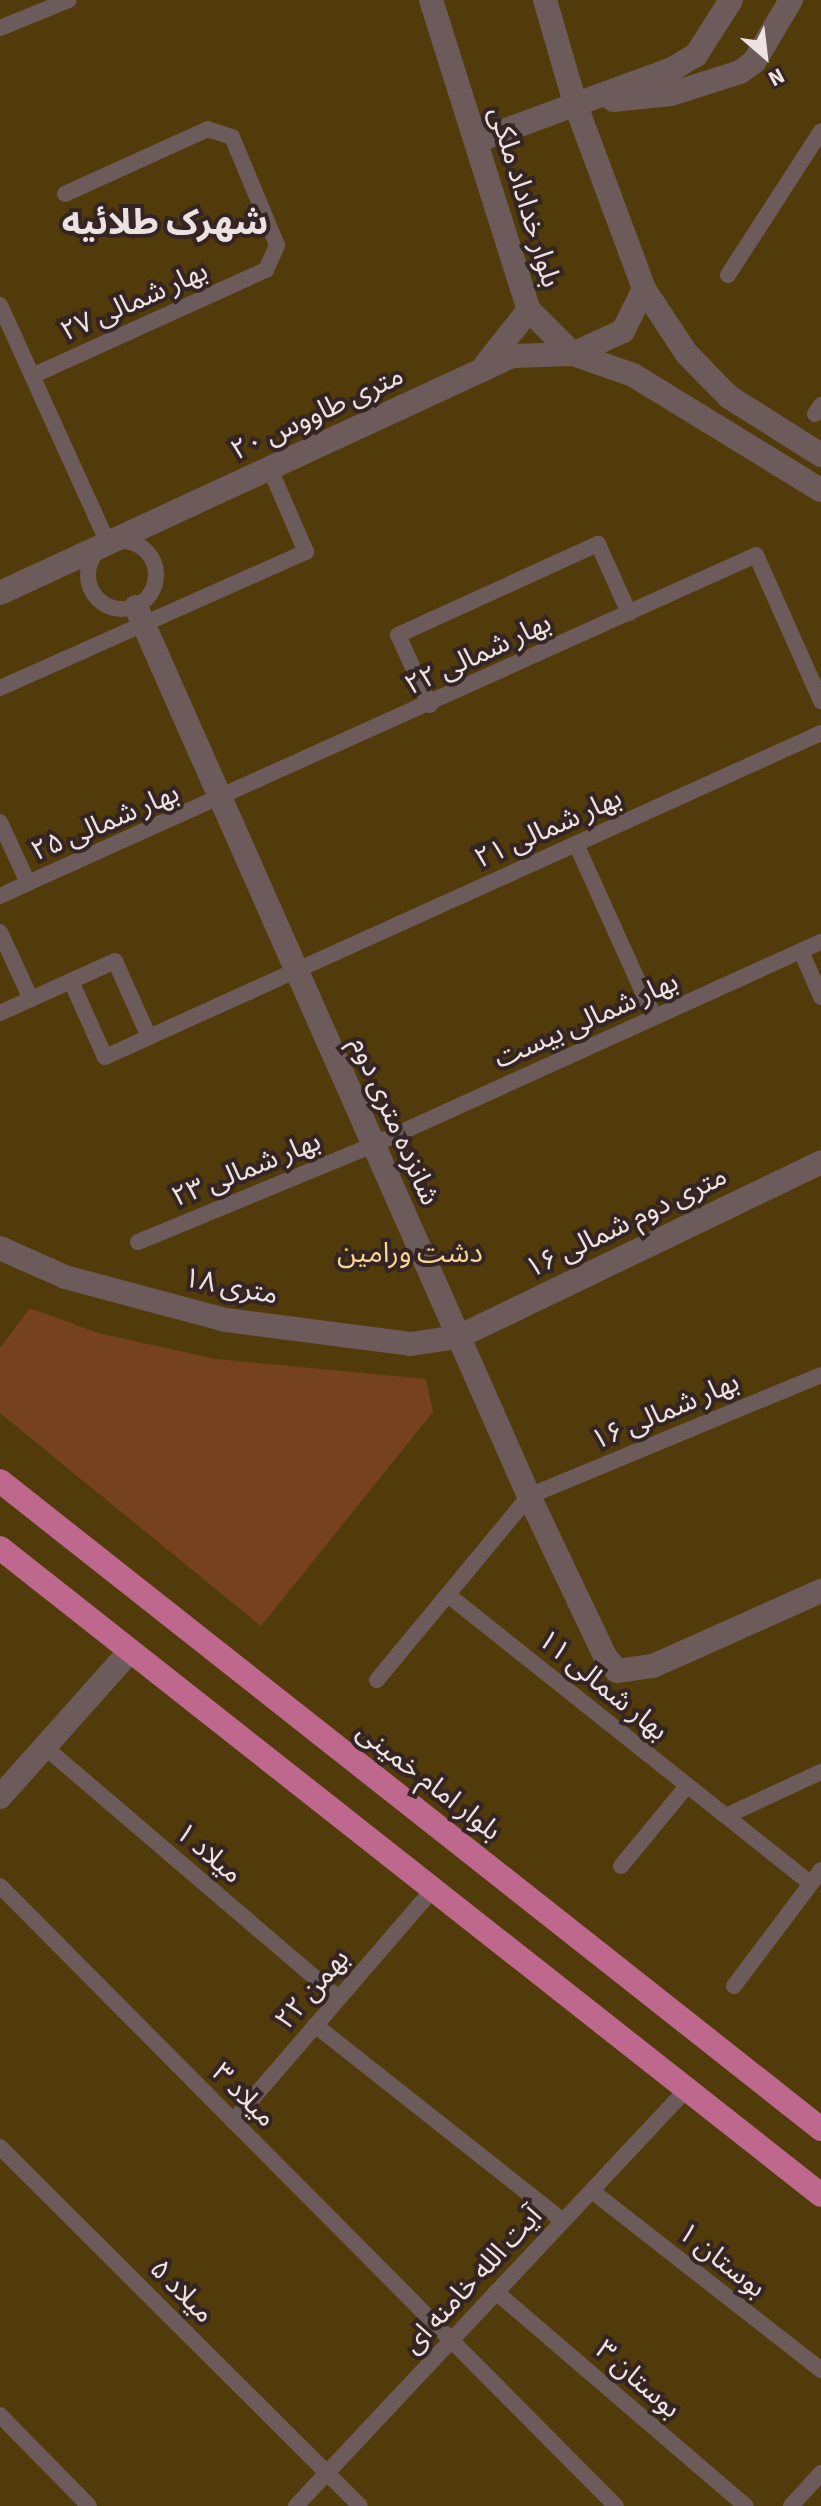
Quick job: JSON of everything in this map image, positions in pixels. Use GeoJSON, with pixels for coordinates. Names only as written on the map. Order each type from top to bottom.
{"type":"FeatureCollection","features":[{"type":"Feature","properties":{"kind":"main road","name":"بلوار امام خمینی"},"geometry":{"type":"LineString","coordinates":[[0,1481],[821,2129]]}},
{"type":"Feature","properties":{"kind":"main road"},"geometry":{"type":"LineString","coordinates":[[0,1548],[431,1892],[821,2195]]}},
{"type":"Feature","properties":{"kind":"street"},"geometry":{"type":"LineString","coordinates":[[0,28],[69,0]]}},
{"type":"Feature","properties":{"kind":"street","name":"بلوار خداداد ملکی"},"geometry":{"type":"LineString","coordinates":[[431,0],[529,310],[573,354],[633,375],[821,490]]}},
{"type":"Feature","properties":{"kind":"street"},"geometry":{"type":"LineString","coordinates":[[545,0],[575,103],[644,289],[687,354],[729,397],[821,455]]}},
{"type":"Feature","properties":{"kind":"street"},"geometry":{"type":"LineString","coordinates":[[476,141],[674,68],[696,55],[731,0]]}},
{"type":"Feature","properties":{"kind":"street"},"geometry":{"type":"LineString","coordinates":[[575,103],[671,94],[740,72],[754,62],[791,0]]}},
{"type":"Feature","properties":{"kind":"street","name":"بهار شمالی ۲۷"},"geometry":{"type":"LineString","coordinates":[[32,376],[266,270],[277,245],[232,137],[208,129],[65,194]]}},
{"type":"Feature","properties":{"kind":"street"},"geometry":{"type":"LineString","coordinates":[[728,275],[821,131]]}},
{"type":"Feature","properties":{"kind":"street","name":"۲۰ متری طاووس"},"geometry":{"type":"LineString","coordinates":[[0,593],[512,356],[573,354],[623,331],[644,289]]}},
{"type":"Feature","properties":{"kind":"street"},"geometry":{"type":"LineString","coordinates":[[0,305],[108,543]]}},
{"type":"Feature","properties":{"kind":"street"},"geometry":{"type":"LineString","coordinates":[[482,369],[529,310]]}},
{"type":"Feature","properties":{"kind":"street"},"geometry":{"type":"LineString","coordinates":[[0,688],[140,616],[306,552],[270,469]]}},
{"type":"Feature","properties":{"kind":"street"},"geometry":{"type":"LineString","coordinates":[[108,543],[134,543],[154,561],[154,588],[140,616],[110,607],[90,589],[89,563],[108,543]]}},
{"type":"Feature","properties":{"kind":"street"},"geometry":{"type":"LineString","coordinates":[[430,705],[398,635],[598,544],[629,613]]}},
{"type":"Feature","properties":{"kind":"street","name":"بهار شمالی ۲۲"},"geometry":{"type":"LineString","coordinates":[[221,800],[756,555],[821,701]]}},
{"type":"Feature","properties":{"kind":"street","name":"شانزده متری دوم"},"geometry":{"type":"LineString","coordinates":[[140,616],[529,1496],[605,1656],[617,1671],[653,1666],[821,1591]]}},
{"type":"Feature","properties":{"kind":"street","name":"بهار شمالی ۲۱"},"geometry":{"type":"LineString","coordinates":[[71,981],[105,1057],[821,733]]}},
{"type":"Feature","properties":{"kind":"street","name":"بهار شمالی ۲۵"},"geometry":{"type":"LineString","coordinates":[[0,822],[28,883],[221,800]]}},
{"type":"Feature","properties":{"kind":"street"},"geometry":{"type":"LineString","coordinates":[[576,844],[654,1017]]}},
{"type":"Feature","properties":{"kind":"street"},"geometry":{"type":"LineString","coordinates":[[0,896],[28,883]]}},
{"type":"Feature","properties":{"kind":"street"},"geometry":{"type":"LineString","coordinates":[[0,932],[31,999]]}},
{"type":"Feature","properties":{"kind":"street","name":"بهار شمالی بیست"},"geometry":{"type":"LineString","coordinates":[[373,1145],[821,942]]}},
{"type":"Feature","properties":{"kind":"street"},"geometry":{"type":"LineString","coordinates":[[801,951],[821,997]]}},
{"type":"Feature","properties":{"kind":"street"},"geometry":{"type":"LineString","coordinates":[[0,1013],[115,961],[149,1037]]}},
{"type":"Feature","properties":{"kind":"street","name":"بهار شمالی ۲۳"},"geometry":{"type":"LineString","coordinates":[[138,1242],[373,1145]]}},
{"type":"Feature","properties":{"kind":"street","name":"۱۶ متری دوم شمالی"},"geometry":{"type":"LineString","coordinates":[[458,1337],[821,1162]]}},
{"type":"Feature","properties":{"kind":"street","name":"۱۸ متری"},"geometry":{"type":"LineString","coordinates":[[0,1248],[65,1277],[226,1320],[410,1344],[458,1337]]}},
{"type":"Feature","properties":{"kind":"street","name":"بهار شمالی ۱۶"},"geometry":{"type":"LineString","coordinates":[[529,1496],[821,1375]]}},
{"type":"Feature","properties":{"kind":"street"},"geometry":{"type":"LineString","coordinates":[[377,1680],[529,1496]]}},
{"type":"Feature","properties":{"kind":"street","name":"بهار شمالی ۱۱"},"geometry":{"type":"LineString","coordinates":[[448,1595],[726,1816],[816,1877]]}},
{"type":"Feature","properties":{"kind":"street"},"geometry":{"type":"LineString","coordinates":[[0,1797],[130,1651]]}},
{"type":"Feature","properties":{"kind":"street","name":"میلاد ۱"},"geometry":{"type":"LineString","coordinates":[[46,1748],[339,1998]]}},
{"type":"Feature","properties":{"kind":"street"},"geometry":{"type":"LineString","coordinates":[[726,1816],[821,1772]]}},
{"type":"Feature","properties":{"kind":"street"},"geometry":{"type":"LineString","coordinates":[[621,1866],[687,1786]]}},
{"type":"Feature","properties":{"kind":"street"},"geometry":{"type":"LineString","coordinates":[[734,1986],[816,1877]]}},
{"type":"Feature","properties":{"kind":"street","name":"میلاد ۳"},"geometry":{"type":"LineString","coordinates":[[0,1886],[616,2506]]}},
{"type":"Feature","properties":{"kind":"street","name":"۲۲ بهمن"},"geometry":{"type":"LineString","coordinates":[[233,2121],[431,1892]]}},
{"type":"Feature","properties":{"kind":"street"},"geometry":{"type":"LineString","coordinates":[[315,2025],[563,2221]]}},
{"type":"Feature","properties":{"kind":"street","name":"آیت الله خامنه ای"},"geometry":{"type":"LineString","coordinates":[[296,2506],[686,2090]]}},
{"type":"Feature","properties":{"kind":"street","name":"میلاد ۵"},"geometry":{"type":"LineString","coordinates":[[0,2147],[360,2506]]}},
{"type":"Feature","properties":{"kind":"street","name":"بوستان ۱"},"geometry":{"type":"LineString","coordinates":[[592,2191],[821,2370]]}},
{"type":"Feature","properties":{"kind":"street","name":"بوستان ۳"},"geometry":{"type":"LineString","coordinates":[[496,2292],[746,2506]]}},
{"type":"Feature","properties":{"kind":"street"},"geometry":{"type":"LineString","coordinates":[[0,2415],[89,2506]]}},
{"type":"Feature","properties":{"kind":"street"},"geometry":{"type":"LineString","coordinates":[[791,2506],[821,2473]]}},
{"type":"Feature","properties":{"kind":"green space","name":"دشت ورامین"},"geometry":{"type":"Polygon","coordinates":[[[0,0],[821,0],[821,2506],[0,2506],[0,0]]]}},
{"type":"Feature","properties":{"kind":"building"},"geometry":{"type":"Polygon","coordinates":[[[30,1308],[98,1333],[216,1359],[426,1379],[433,1412],[261,1626],[0,1413],[0,1348],[30,1308]]]}},
{"type":"Feature","properties":{"kind":"district","name":"شهرک طلائیه"},"geometry":{"type":"Point","coordinates":[165,223]}}]}
